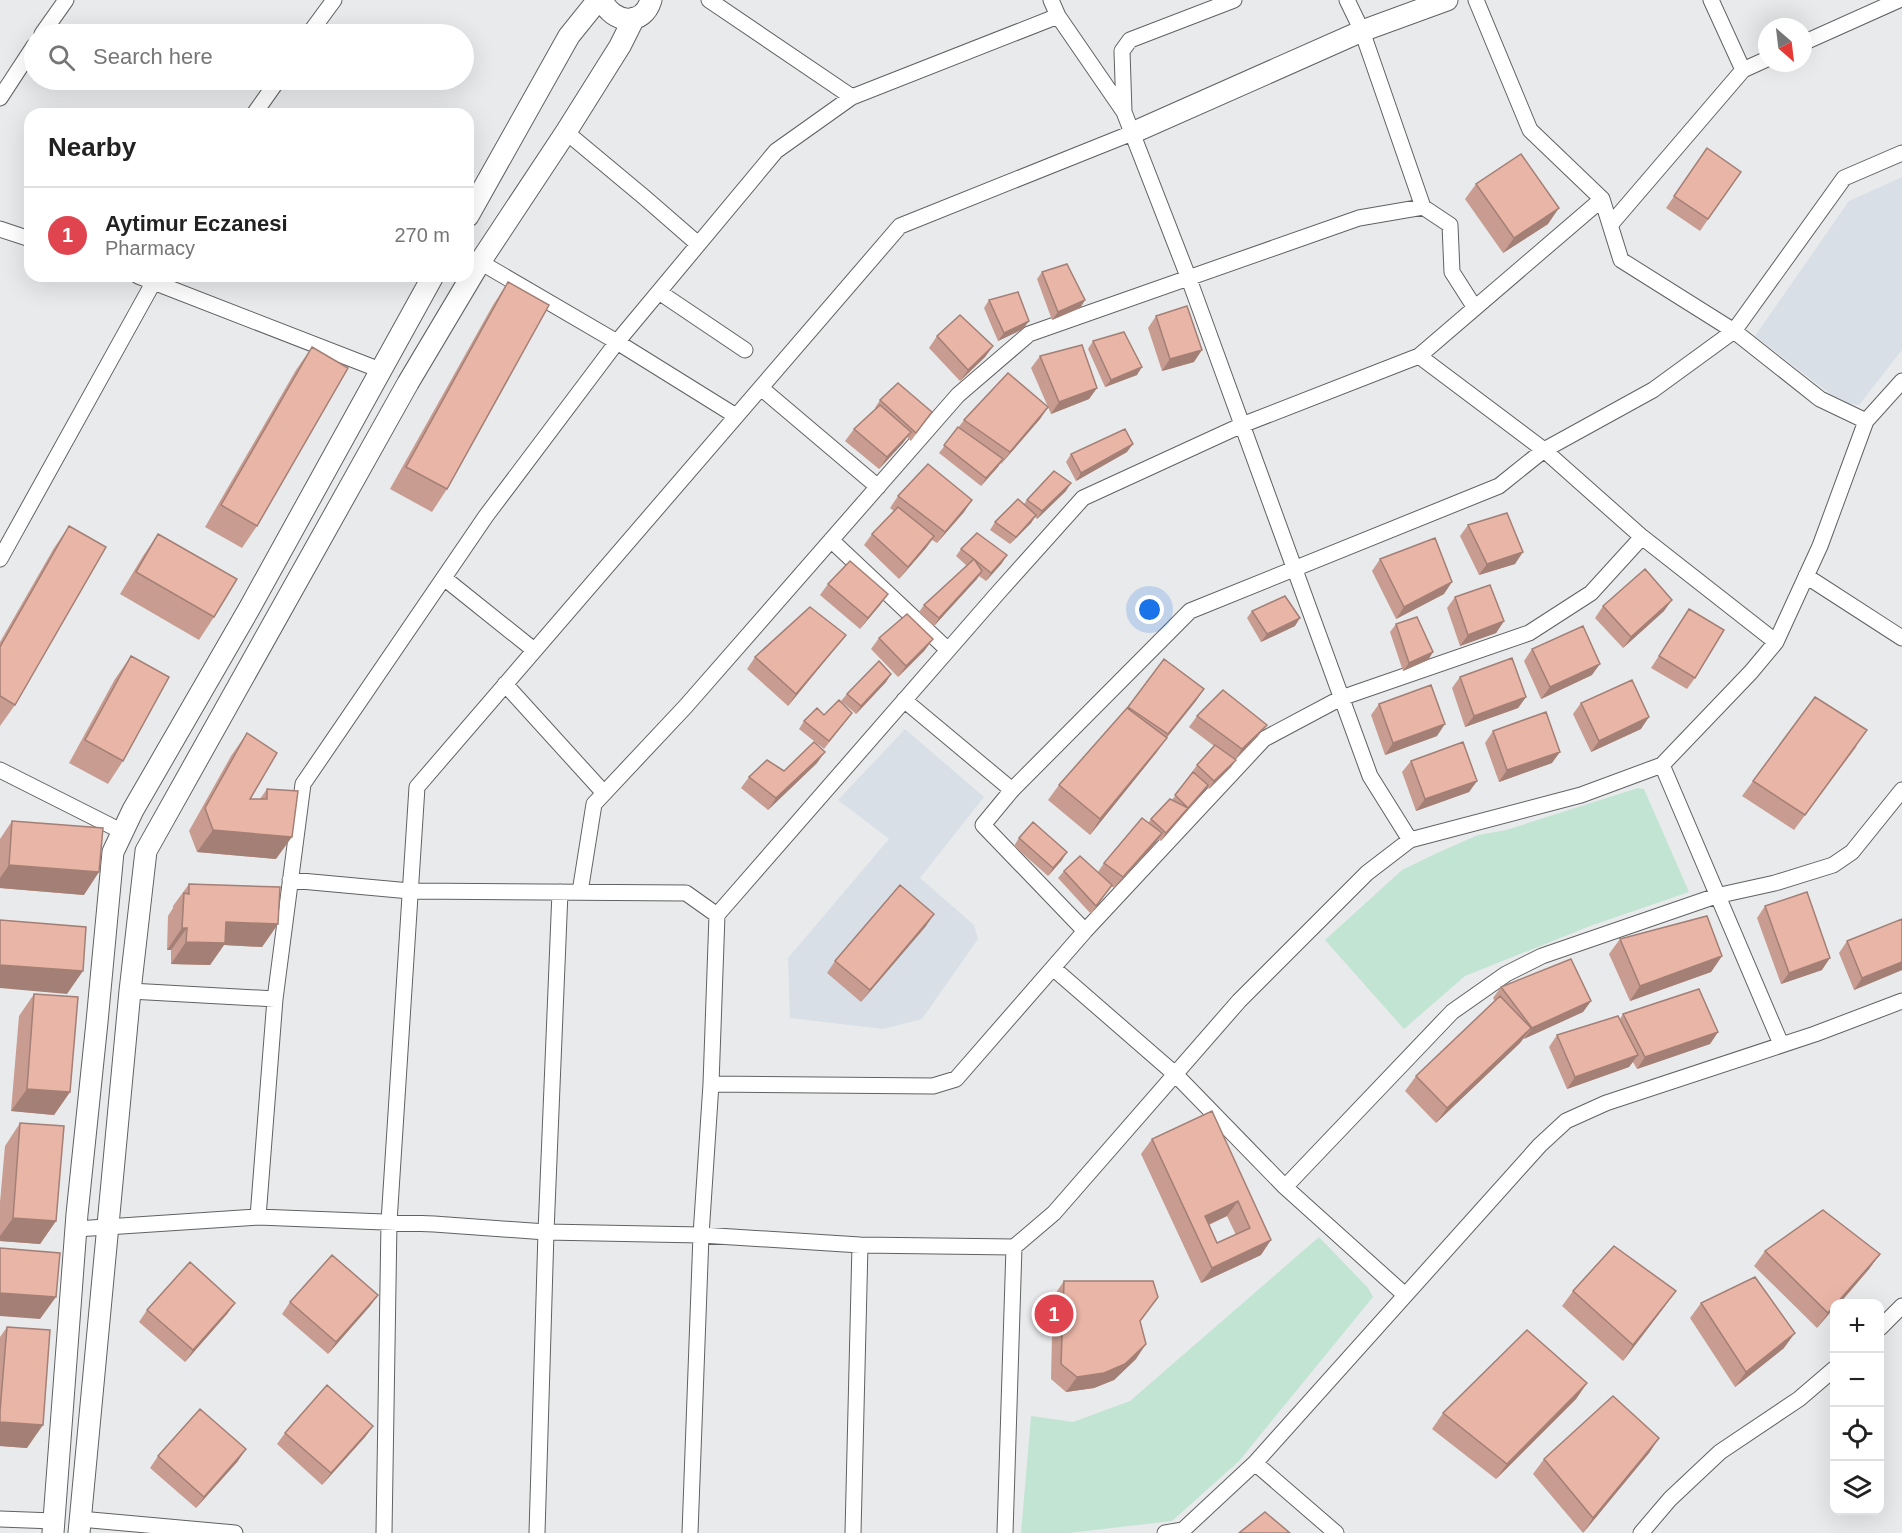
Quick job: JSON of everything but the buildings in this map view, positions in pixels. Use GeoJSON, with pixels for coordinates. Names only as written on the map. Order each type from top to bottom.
{"type":"FeatureCollection","features":[{"type":"Feature","properties":{"kind":"main road"},"geometry":{"type":"LineString","coordinates":[[474,205],[569,36],[600,0],[614,16],[624,19],[651,6]]}},
{"type":"Feature","properties":{"kind":"main road"},"geometry":{"type":"LineString","coordinates":[[1132,133],[1362,32],[1447,0]]}},
{"type":"Feature","properties":{"kind":"main road"},"geometry":{"type":"LineString","coordinates":[[474,272],[620,46],[651,6]]}},
{"type":"Feature","properties":{"kind":"main road"},"geometry":{"type":"LineString","coordinates":[[54,1527],[76,1230],[113,852],[133,810],[249,609],[430,282]]}},
{"type":"Feature","properties":{"kind":"main road"},"geometry":{"type":"LineString","coordinates":[[79,1526],[130,991],[146,851],[408,383],[468,282]]}},
{"type":"Feature","properties":{"kind":"street"},"geometry":{"type":"LineString","coordinates":[[49,24],[66,0]]}},
{"type":"Feature","properties":{"kind":"street"},"geometry":{"type":"LineString","coordinates":[[709,0],[852,97]]}},
{"type":"Feature","properties":{"kind":"street"},"geometry":{"type":"LineString","coordinates":[[1051,0],[1058,16],[1124,112],[1189,279],[1370,777],[1410,840]]}},
{"type":"Feature","properties":{"kind":"street"},"geometry":{"type":"LineString","coordinates":[[1124,112],[1122,51],[1130,40],[1234,0]]}},
{"type":"Feature","properties":{"kind":"street"},"geometry":{"type":"LineString","coordinates":[[1347,0],[1362,32],[1423,207],[1450,225],[1452,272],[1475,308]]}},
{"type":"Feature","properties":{"kind":"street"},"geometry":{"type":"LineString","coordinates":[[1476,0],[1530,130],[1602,199],[1621,260],[1734,331],[1820,399],[1866,421]]}},
{"type":"Feature","properties":{"kind":"street"},"geometry":{"type":"LineString","coordinates":[[1711,0],[1743,70]]}},
{"type":"Feature","properties":{"kind":"street"},"geometry":{"type":"LineString","coordinates":[[1812,39],[1899,0]]}},
{"type":"Feature","properties":{"kind":"street"},"geometry":{"type":"LineString","coordinates":[[316,24],[331,1]]}},
{"type":"Feature","properties":{"kind":"street"},"geometry":{"type":"LineString","coordinates":[[258,1217],[274,999],[303,784],[486,516],[617,342],[776,151],[852,97],[1058,16]]}},
{"type":"Feature","properties":{"kind":"street"},"geometry":{"type":"LineString","coordinates":[[0,98],[24,61]]}},
{"type":"Feature","properties":{"kind":"street"},"geometry":{"type":"LineString","coordinates":[[1611,225],[1743,70],[1758,63]]}},
{"type":"Feature","properties":{"kind":"street"},"geometry":{"type":"LineString","coordinates":[[258,108],[271,90]]}},
{"type":"Feature","properties":{"kind":"street"},"geometry":{"type":"LineString","coordinates":[[566,132],[698,244]]}},
{"type":"Feature","properties":{"kind":"street"},"geometry":{"type":"LineString","coordinates":[[384,1533],[389,1222],[417,787],[900,226],[1132,133]]}},
{"type":"Feature","properties":{"kind":"street"},"geometry":{"type":"LineString","coordinates":[[1085,931],[983,825],[1011,790],[1190,611],[1500,486],[1544,450],[1653,390],[1734,331],[1844,178],[1902,153]]}},
{"type":"Feature","properties":{"kind":"street"},"geometry":{"type":"LineString","coordinates":[[690,1533],[701,1235],[711,1084],[717,915],[1083,498],[1242,425],[1419,356],[1602,199]]}},
{"type":"Feature","properties":{"kind":"street"},"geometry":{"type":"LineString","coordinates":[[580,892],[594,804],[686,706],[958,394],[1029,334],[1359,218],[1423,207]]}},
{"type":"Feature","properties":{"kind":"street"},"geometry":{"type":"LineString","coordinates":[[0,229],[24,237]]}},
{"type":"Feature","properties":{"kind":"street"},"geometry":{"type":"LineString","coordinates":[[480,262],[617,342],[736,416]]}},
{"type":"Feature","properties":{"kind":"street"},"geometry":{"type":"LineString","coordinates":[[0,559],[153,282]]}},
{"type":"Feature","properties":{"kind":"street"},"geometry":{"type":"LineString","coordinates":[[162,282],[380,370]]}},
{"type":"Feature","properties":{"kind":"street"},"geometry":{"type":"LineString","coordinates":[[659,292],[745,350]]}},
{"type":"Feature","properties":{"kind":"street"},"geometry":{"type":"LineString","coordinates":[[1419,356],[1544,450],[1642,537],[1776,642]]}},
{"type":"Feature","properties":{"kind":"street"},"geometry":{"type":"LineString","coordinates":[[76,1230],[258,1217],[389,1222],[546,1232],[701,1235],[861,1245],[1014,1247],[1054,1213],[1239,1001],[1366,873],[1410,840],[1581,795],[1662,765],[1751,672],[1776,642],[1820,546],[1866,421],[1902,381]]}},
{"type":"Feature","properties":{"kind":"street"},"geometry":{"type":"LineString","coordinates":[[761,388],[878,487]]}},
{"type":"Feature","properties":{"kind":"street"},"geometry":{"type":"LineString","coordinates":[[711,1084],[933,1086],[956,1079],[1085,931],[1264,739],[1341,698],[1529,633],[1591,593],[1642,537]]}},
{"type":"Feature","properties":{"kind":"street"},"geometry":{"type":"LineString","coordinates":[[831,540],[948,650]]}},
{"type":"Feature","properties":{"kind":"street"},"geometry":{"type":"LineString","coordinates":[[1806,576],[1902,638]]}},
{"type":"Feature","properties":{"kind":"street"},"geometry":{"type":"LineString","coordinates":[[444,578],[534,650]]}},
{"type":"Feature","properties":{"kind":"street"},"geometry":{"type":"LineString","coordinates":[[505,684],[604,793]]}},
{"type":"Feature","properties":{"kind":"street"},"geometry":{"type":"LineString","coordinates":[[904,700],[1011,790]]}},
{"type":"Feature","properties":{"kind":"street"},"geometry":{"type":"LineString","coordinates":[[1662,765],[1781,1044]]}},
{"type":"Feature","properties":{"kind":"street"},"geometry":{"type":"LineString","coordinates":[[0,770],[123,832]]}},
{"type":"Feature","properties":{"kind":"street"},"geometry":{"type":"LineString","coordinates":[[1285,1187],[1452,1012],[1506,974],[1542,956],[1716,896],[1775,883],[1833,865],[1851,852],[1902,790]]}},
{"type":"Feature","properties":{"kind":"street"},"geometry":{"type":"LineString","coordinates":[[290,880],[410,891],[686,892],[717,915]]}},
{"type":"Feature","properties":{"kind":"street"},"geometry":{"type":"LineString","coordinates":[[537,1533],[560,892]]}},
{"type":"Feature","properties":{"kind":"street"},"geometry":{"type":"LineString","coordinates":[[1053,968],[1175,1074],[1285,1187],[1405,1295]]}},
{"type":"Feature","properties":{"kind":"street"},"geometry":{"type":"LineString","coordinates":[[130,991],[274,999]]}},
{"type":"Feature","properties":{"kind":"street"},"geometry":{"type":"LineString","coordinates":[[1165,1533],[1183,1530],[1255,1463],[1540,1145],[1566,1121],[1606,1102],[1902,1001]]}},
{"type":"Feature","properties":{"kind":"street"},"geometry":{"type":"LineString","coordinates":[[853,1533],[861,1245]]}},
{"type":"Feature","properties":{"kind":"street"},"geometry":{"type":"LineString","coordinates":[[1005,1533],[1014,1247]]}},
{"type":"Feature","properties":{"kind":"street"},"geometry":{"type":"LineString","coordinates":[[1884,1324],[1902,1306]]}},
{"type":"Feature","properties":{"kind":"street"},"geometry":{"type":"LineString","coordinates":[[1641,1533],[1670,1499],[1720,1452],[1799,1399],[1830,1372]]}},
{"type":"Feature","properties":{"kind":"street"},"geometry":{"type":"LineString","coordinates":[[1255,1463],[1336,1533]]}},
{"type":"Feature","properties":{"kind":"street"},"geometry":{"type":"LineString","coordinates":[[0,1519],[54,1527]]}},
{"type":"Feature","properties":{"kind":"street"},"geometry":{"type":"LineString","coordinates":[[79,1526],[235,1533]]}},
{"type":"Feature","properties":{"kind":"shaded area"},"geometry":{"type":"Polygon","coordinates":[[[1902,177],[1902,350],[1859,405],[1842,403],[1755,336],[1849,201],[1902,177]]]}},
{"type":"Feature","properties":{"kind":"shaded area"},"geometry":{"type":"Polygon","coordinates":[[[905,729],[984,797],[920,878],[974,925],[978,939],[922,1019],[883,1029],[790,1018],[788,958],[889,839],[838,800],[905,729]]]}},
{"type":"Feature","properties":{"kind":"green space"},"geometry":{"type":"Polygon","coordinates":[[[1638,788],[1644,789],[1689,892],[1590,926],[1465,976],[1404,1029],[1325,940],[1402,870],[1437,853],[1478,835],[1506,830],[1638,788]]]}},
{"type":"Feature","properties":{"kind":"green space"},"geometry":{"type":"Polygon","coordinates":[[[1319,1237],[1368,1288],[1373,1297],[1239,1461],[1172,1521],[1069,1533],[1021,1533],[1031,1416],[1073,1422],[1130,1401],[1319,1237]]]}},
{"type":"Feature","properties":{"kind":"place","name":"Aytimur Eczanesi"},"geometry":{"type":"Point","coordinates":[1054,1314]}}]}
